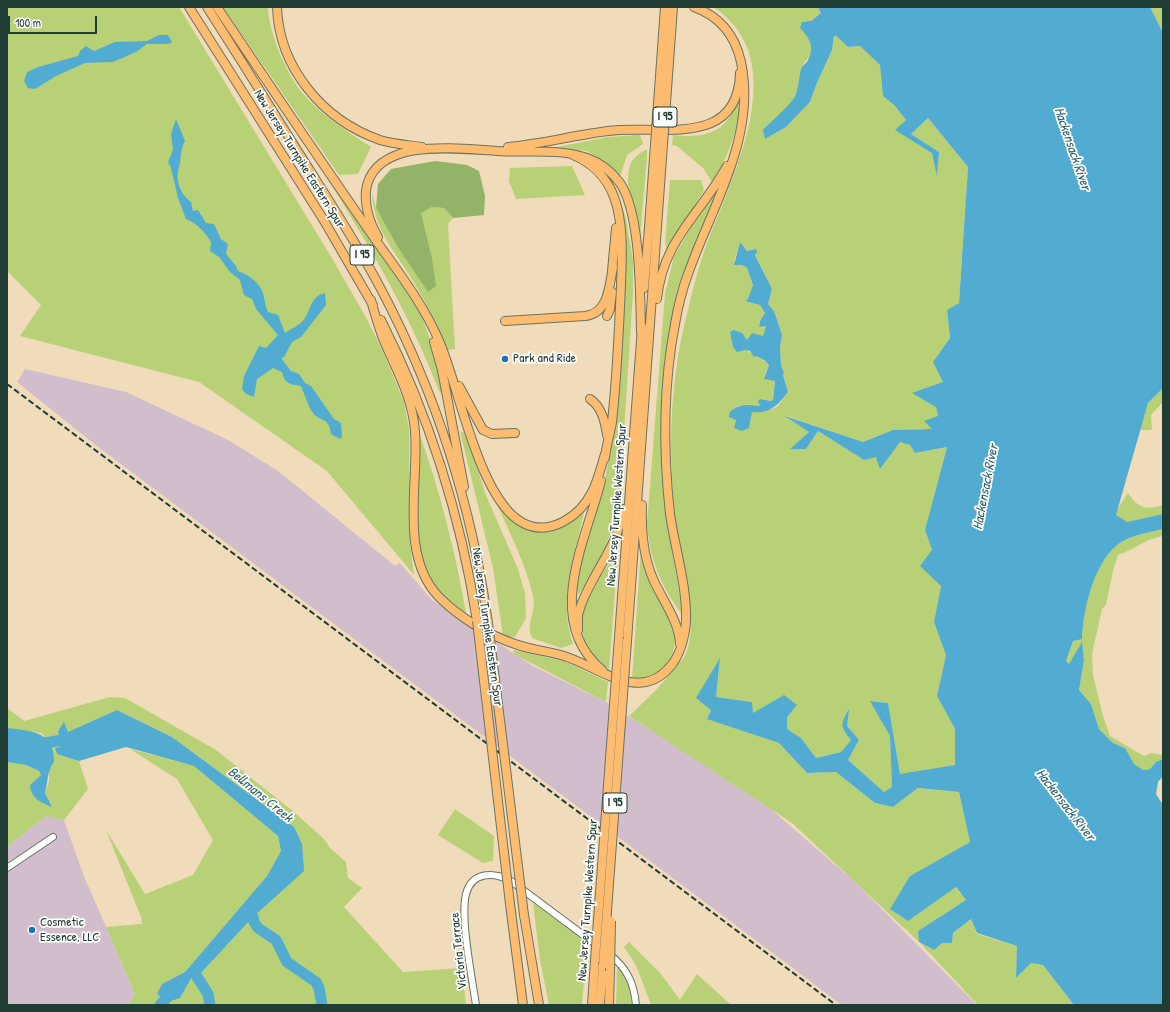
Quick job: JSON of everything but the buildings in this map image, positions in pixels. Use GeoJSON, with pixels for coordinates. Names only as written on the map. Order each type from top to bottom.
{"type":"FeatureCollection","features":[{"type":"Feature","properties":{"kind":"highway","name":"New Jersey Turnpike Eastern Spur"},"geometry":{"type":"LineString","coordinates":[[189,7],[323,219],[371,300],[406,373],[440,463],[463,547],[477,621],[523,1003]]}},
{"type":"Feature","properties":{"kind":"highway","name":"New Jersey Turnpike Eastern Spur"},"geometry":{"type":"LineString","coordinates":[[207,7],[351,235],[388,303],[417,364],[436,412],[455,468],[470,525],[488,623],[524,915],[539,1005]]}},
{"type":"Feature","properties":{"kind":"highway"},"geometry":{"type":"LineString","coordinates":[[217,7],[306,141],[393,263],[423,311],[434,330],[447,362],[482,466],[501,502],[511,514],[521,522],[536,527],[547,527],[563,522],[573,516],[581,508],[593,491],[605,454]]}},
{"type":"Feature","properties":{"kind":"highway"},"geometry":{"type":"LineString","coordinates":[[277,7],[282,36],[296,70],[309,91],[327,110],[349,126],[373,138],[434,149]]}},
{"type":"Feature","properties":{"kind":"highway","name":"New Jersey Turnpike Western Spur"},"geometry":{"type":"LineString","coordinates":[[600,1005],[606,968],[612,906],[609,878],[648,359],[653,227],[665,7]]}},
{"type":"Feature","properties":{"kind":"highway","name":"New Jersey Turnpike Western Spur"},"geometry":{"type":"LineString","coordinates":[[592,1005],[641,332],[653,227],[673,7]]}},
{"type":"Feature","properties":{"kind":"highway"},"geometry":{"type":"LineString","coordinates":[[371,300],[382,337],[405,387],[413,415],[416,441],[415,540],[419,562],[428,583],[440,598],[456,612],[496,636],[517,645],[565,656],[612,677],[634,683],[655,679],[664,673],[672,665],[680,649],[685,633],[685,608],[672,525],[666,466],[666,413],[670,353],[676,315],[685,283],[732,164],[744,115],[745,97],[744,76],[736,45],[724,27],[711,15],[694,7]]}},
{"type":"Feature","properties":{"kind":"highway"},"geometry":{"type":"LineString","coordinates":[[478,150],[530,145],[610,130],[684,130],[701,127],[718,119],[732,103],[738,88],[741,62]]}},
{"type":"Feature","properties":{"kind":"highway"},"geometry":{"type":"LineString","coordinates":[[648,359],[655,325],[659,286],[669,255],[685,225],[724,171],[737,142]]}},
{"type":"Feature","properties":{"kind":"highway"},"geometry":{"type":"LineString","coordinates":[[393,263],[370,219],[366,200],[368,183],[378,165],[393,156],[410,151],[434,149],[573,155],[590,159],[603,166],[620,184],[626,198],[638,256],[641,332]]}},
{"type":"Feature","properties":{"kind":"highway"},"geometry":{"type":"LineString","coordinates":[[573,155],[593,167],[604,178],[613,196],[618,216],[622,256],[620,316],[612,423],[607,442],[604,470],[577,565],[572,593],[574,628],[581,644],[593,661],[612,677]]}},
{"type":"Feature","properties":{"kind":"highway"},"geometry":{"type":"LineString","coordinates":[[607,316],[611,306],[618,216]]}},
{"type":"Feature","properties":{"kind":"highway"},"geometry":{"type":"LineString","coordinates":[[505,321],[585,316],[595,314],[605,302],[613,267]]}},
{"type":"Feature","properties":{"kind":"highway"},"geometry":{"type":"LineString","coordinates":[[423,311],[435,344],[442,370],[462,470],[470,525]]}},
{"type":"Feature","properties":{"kind":"highway"},"geometry":{"type":"LineString","coordinates":[[447,362],[483,430],[492,434],[515,433]]}},
{"type":"Feature","properties":{"kind":"highway"},"geometry":{"type":"LineString","coordinates":[[590,399],[596,404],[602,414],[607,442]]}},
{"type":"Feature","properties":{"kind":"highway"},"geometry":{"type":"LineString","coordinates":[[581,644],[578,620],[579,610],[582,601],[611,548],[621,523],[627,460],[634,434]]}},
{"type":"Feature","properties":{"kind":"highway"},"geometry":{"type":"LineString","coordinates":[[640,465],[642,531],[645,555],[654,583],[676,625],[680,639],[680,649]]}},
{"type":"Feature","properties":{"kind":"highway"},"geometry":{"type":"LineString","coordinates":[[606,968],[609,1005]]}},
{"type":"Feature","properties":{"kind":"street"},"geometry":{"type":"LineString","coordinates":[[7,868],[53,837]]}},
{"type":"Feature","properties":{"kind":"street","name":"Victoria Terrace"},"geometry":{"type":"LineString","coordinates":[[476,1005],[467,937],[466,898],[470,885],[476,879],[490,874],[502,876],[511,881],[614,958],[628,972],[632,980],[636,1005]]}},
{"type":"Feature","properties":{"kind":"shaded area"},"geometry":{"type":"Polygon","coordinates":[[[25,369],[126,392],[228,440],[278,471],[395,566],[400,563],[432,600],[533,666],[606,702],[757,797],[855,882],[977,1005],[842,1005],[97,446],[17,382],[25,369]]]}},
{"type":"Feature","properties":{"kind":"shaded area"},"geometry":{"type":"Polygon","coordinates":[[[46,816],[64,820],[83,874],[135,994],[127,1005],[7,1005],[7,847],[46,816]]]}},
{"type":"Feature","properties":{"kind":"green space"},"geometry":{"type":"Polygon","coordinates":[[[7,7],[179,7],[330,255],[368,321],[404,402],[409,429],[410,544],[414,575],[327,471],[199,382],[20,336],[41,305],[7,271],[7,7]]]}},
{"type":"Feature","properties":{"kind":"green space"},"geometry":{"type":"Polygon","coordinates":[[[223,7],[268,7],[271,29],[275,41],[286,67],[299,88],[312,104],[345,130],[371,147],[358,174],[339,175],[223,7]]]}},
{"type":"Feature","properties":{"kind":"green space"},"geometry":{"type":"Polygon","coordinates":[[[713,7],[818,7],[821,13],[811,21],[802,22],[810,41],[811,51],[802,67],[798,89],[793,100],[764,129],[765,139],[786,127],[810,102],[832,50],[834,36],[836,36],[848,47],[860,46],[880,65],[883,96],[895,106],[906,120],[896,130],[933,153],[937,174],[939,152],[911,134],[928,118],[968,167],[959,303],[947,310],[950,338],[933,362],[943,382],[936,407],[938,416],[932,429],[893,430],[863,442],[787,416],[809,432],[791,449],[806,449],[818,431],[864,460],[900,442],[910,444],[915,453],[947,447],[925,530],[932,550],[941,586],[934,622],[946,655],[937,696],[955,729],[955,765],[900,775],[888,703],[871,701],[890,736],[892,787],[884,792],[848,760],[859,740],[842,722],[851,740],[841,752],[816,758],[801,738],[787,729],[787,717],[752,713],[751,702],[716,697],[720,659],[711,710],[707,718],[779,743],[807,773],[836,772],[875,803],[893,807],[918,788],[959,792],[970,842],[910,876],[908,921],[955,887],[966,900],[918,931],[919,942],[792,823],[629,716],[649,697],[683,659],[690,637],[691,622],[688,590],[678,542],[673,501],[671,449],[673,396],[680,343],[696,278],[703,255],[739,160],[749,125],[754,91],[751,59],[738,31],[713,7]],[[740,242],[734,261],[747,268],[753,285],[748,299],[745,301],[760,305],[765,313],[760,321],[759,327],[766,326],[763,336],[751,336],[747,340],[730,332],[737,343],[769,365],[764,377],[775,381],[773,400],[760,399],[761,406],[744,405],[737,407],[730,412],[736,420],[734,428],[750,419],[752,412],[764,412],[777,407],[788,392],[783,375],[784,372],[781,367],[780,347],[782,335],[774,311],[768,304],[772,289],[755,254],[756,249],[747,251],[740,242]]]}},
{"type":"Feature","properties":{"kind":"green space"},"geometry":{"type":"Polygon","coordinates":[[[1150,7],[1163,7],[1163,33],[1150,7]]]}},
{"type":"Feature","properties":{"kind":"green space"},"geometry":{"type":"Polygon","coordinates":[[[742,98],[732,142],[724,161],[712,182],[703,168],[677,146],[672,145],[673,135],[700,135],[719,128],[727,121],[742,98]]]}},
{"type":"Feature","properties":{"kind":"green space"},"geometry":{"type":"Polygon","coordinates":[[[640,135],[643,144],[627,155],[620,177],[607,165],[587,151],[552,148],[608,137],[640,135]]]}},
{"type":"Feature","properties":{"kind":"green space"},"geometry":{"type":"Polygon","coordinates":[[[647,149],[639,248],[631,208],[628,178],[630,165],[633,160],[647,149]]]}},
{"type":"Feature","properties":{"kind":"green space"},"geometry":{"type":"Polygon","coordinates":[[[311,152],[402,282],[422,317],[433,347],[443,395],[439,391],[412,329],[381,268],[311,152]]]}},
{"type":"Feature","properties":{"kind":"green space"},"geometry":{"type":"Polygon","coordinates":[[[435,161],[467,165],[479,171],[485,196],[484,215],[453,218],[444,208],[432,207],[421,213],[432,258],[436,286],[428,292],[399,249],[376,208],[378,184],[391,169],[435,161]]]}},
{"type":"Feature","properties":{"kind":"green space"},"geometry":{"type":"Polygon","coordinates":[[[572,166],[585,195],[516,199],[509,181],[510,168],[572,166]]]}},
{"type":"Feature","properties":{"kind":"green space"},"geometry":{"type":"Polygon","coordinates":[[[670,180],[701,180],[704,190],[667,251],[665,242],[670,180]]]}},
{"type":"Feature","properties":{"kind":"green space"},"geometry":{"type":"Polygon","coordinates":[[[720,187],[688,268],[667,358],[670,537],[683,615],[675,605],[658,572],[651,549],[647,524],[665,294],[674,256],[714,189],[720,187]]]}},
{"type":"Feature","properties":{"kind":"green space"},"geometry":{"type":"Polygon","coordinates":[[[372,193],[376,208],[428,292],[435,286],[432,258],[421,213],[432,207],[444,208],[453,218],[448,224],[455,349],[448,350],[419,292],[381,230],[373,206],[372,193]]]}},
{"type":"Feature","properties":{"kind":"green space"},"geometry":{"type":"Polygon","coordinates":[[[618,193],[626,219],[633,260],[633,292],[621,479],[616,517],[603,554],[579,594],[576,592],[581,563],[606,474],[616,415],[621,346],[618,193]]]}},
{"type":"Feature","properties":{"kind":"green space"},"geometry":{"type":"Polygon","coordinates":[[[1163,388],[1163,402],[1151,415],[1152,430],[1140,430],[1148,403],[1163,388]]]}},
{"type":"Feature","properties":{"kind":"green space"},"geometry":{"type":"Polygon","coordinates":[[[460,431],[467,434],[485,493],[518,569],[525,593],[526,618],[515,637],[503,636],[493,568],[460,431]]]}},
{"type":"Feature","properties":{"kind":"green space"},"geometry":{"type":"Polygon","coordinates":[[[419,432],[434,476],[446,521],[466,613],[447,600],[432,583],[425,569],[421,555],[418,538],[416,502],[419,432]]]}},
{"type":"Feature","properties":{"kind":"green space"},"geometry":{"type":"Polygon","coordinates":[[[1128,493],[1135,502],[1143,507],[1148,508],[1163,505],[1163,514],[1127,522],[1115,515],[1128,493]]]}},
{"type":"Feature","properties":{"kind":"green space"},"geometry":{"type":"Polygon","coordinates":[[[493,495],[522,523],[531,528],[540,530],[549,530],[560,527],[584,513],[572,562],[567,595],[569,628],[573,644],[561,648],[532,638],[530,633],[530,623],[534,601],[530,583],[521,557],[493,495]]]}},
{"type":"Feature","properties":{"kind":"green space"},"geometry":{"type":"Polygon","coordinates":[[[1163,529],[1163,536],[1156,537],[1118,555],[1106,605],[1102,609],[1092,654],[1093,675],[1103,716],[1110,736],[1144,756],[1152,753],[1163,755],[1163,759],[1156,762],[1150,769],[1143,770],[1134,764],[1125,748],[1113,743],[1099,729],[1091,704],[1079,690],[1084,660],[1082,643],[1069,665],[1066,661],[1073,641],[1082,638],[1085,612],[1093,582],[1099,568],[1107,556],[1116,546],[1127,539],[1140,534],[1163,529]]]}},
{"type":"Feature","properties":{"kind":"green space"},"geometry":{"type":"Polygon","coordinates":[[[641,548],[672,621],[675,632],[675,643],[673,653],[662,669],[654,675],[632,679],[641,548]]]}},
{"type":"Feature","properties":{"kind":"green space"},"geometry":{"type":"Polygon","coordinates":[[[618,552],[609,670],[594,656],[585,642],[582,627],[584,612],[589,596],[597,581],[618,552]]]}},
{"type":"Feature","properties":{"kind":"green space"},"geometry":{"type":"Polygon","coordinates":[[[513,650],[564,661],[608,682],[606,702],[514,654],[513,650]]]}},
{"type":"Feature","properties":{"kind":"green space"},"geometry":{"type":"Polygon","coordinates":[[[110,697],[125,698],[216,750],[294,812],[324,839],[330,848],[346,862],[348,878],[362,888],[344,907],[403,972],[462,968],[466,1005],[127,1005],[135,994],[106,927],[142,924],[141,917],[106,830],[145,894],[193,875],[213,840],[177,779],[130,749],[194,766],[278,836],[281,851],[267,876],[185,972],[162,984],[180,998],[192,977],[200,974],[253,917],[294,827],[172,737],[117,710],[67,733],[64,723],[58,731],[60,747],[55,748],[57,754],[79,761],[88,789],[64,820],[46,816],[7,847],[7,762],[26,765],[39,771],[41,775],[30,785],[51,807],[45,793],[49,781],[49,768],[54,762],[51,742],[41,733],[7,728],[7,708],[24,721],[110,697]]]}},
{"type":"Feature","properties":{"kind":"green space"},"geometry":{"type":"Polygon","coordinates":[[[455,809],[494,836],[493,861],[483,863],[438,835],[455,809]]]}},
{"type":"Feature","properties":{"kind":"green space"},"geometry":{"type":"Polygon","coordinates":[[[533,903],[577,934],[587,943],[582,1005],[549,1005],[540,960],[533,903]]]}},
{"type":"Feature","properties":{"kind":"green space"},"geometry":{"type":"Polygon","coordinates":[[[971,919],[977,934],[1017,946],[1016,978],[1031,963],[1043,965],[1074,1005],[978,1005],[920,943],[934,950],[942,943],[952,943],[953,933],[971,919]]]}},
{"type":"Feature","properties":{"kind":"green space"},"geometry":{"type":"Polygon","coordinates":[[[629,942],[661,974],[680,1000],[697,974],[731,1005],[651,1005],[636,965],[624,947],[629,942]]]}},
{"type":"Feature","properties":{"kind":"green space"},"geometry":{"type":"Polygon","coordinates":[[[617,968],[628,978],[632,1005],[616,1005],[617,968]]]}},
{"type":"Feature","properties":{"kind":"water","name":"Hackensack River"},"geometry":{"type":"Polygon","coordinates":[[[818,7],[1150,7],[1163,33],[1163,388],[1148,403],[1116,515],[1127,522],[1163,514],[1163,529],[1140,534],[1127,539],[1116,546],[1107,556],[1099,568],[1093,582],[1085,612],[1082,639],[1073,641],[1066,661],[1069,664],[1082,642],[1084,660],[1079,690],[1091,704],[1099,729],[1113,743],[1125,748],[1134,764],[1143,770],[1150,769],[1156,762],[1163,759],[1163,776],[1158,782],[1156,794],[1163,805],[1163,1005],[1074,1005],[1043,965],[1031,963],[1016,978],[1017,946],[977,933],[971,919],[953,933],[952,943],[942,943],[934,950],[919,942],[918,931],[966,900],[956,887],[908,921],[890,909],[910,876],[970,842],[959,792],[918,788],[893,807],[875,803],[836,772],[807,773],[779,743],[707,719],[711,710],[696,698],[720,658],[716,697],[752,702],[753,713],[784,695],[797,705],[787,717],[787,729],[801,738],[816,758],[841,752],[851,740],[842,725],[849,709],[847,726],[859,740],[848,760],[884,792],[892,787],[890,736],[870,701],[888,703],[900,774],[955,765],[955,729],[937,696],[946,655],[934,622],[941,586],[920,566],[932,550],[925,530],[947,447],[915,453],[910,445],[900,442],[880,469],[876,457],[864,460],[818,431],[806,449],[790,449],[809,432],[785,416],[863,442],[893,430],[932,429],[924,421],[938,416],[936,407],[912,393],[943,382],[933,362],[950,338],[947,310],[959,303],[968,167],[928,118],[911,134],[939,152],[937,176],[932,153],[895,130],[906,120],[895,106],[883,96],[880,65],[860,46],[848,47],[836,36],[834,36],[832,50],[810,102],[786,127],[765,139],[763,130],[793,100],[795,96],[801,69],[807,61],[811,51],[810,42],[800,28],[802,22],[811,21],[821,13],[818,7]]]}},
{"type":"Feature","properties":{"kind":"water"},"geometry":{"type":"Polygon","coordinates":[[[159,35],[168,35],[172,42],[169,44],[147,44],[136,52],[113,62],[85,63],[56,76],[35,89],[28,88],[24,81],[27,72],[38,67],[78,56],[80,51],[86,46],[94,51],[115,42],[147,41],[159,35]]]}},
{"type":"Feature","properties":{"kind":"water"},"geometry":{"type":"Polygon","coordinates":[[[176,119],[185,141],[178,171],[180,189],[191,202],[193,211],[198,210],[206,223],[214,224],[221,239],[228,244],[226,254],[236,266],[238,271],[250,277],[259,285],[263,293],[268,312],[278,315],[285,333],[306,317],[316,298],[325,293],[326,305],[301,337],[292,342],[284,357],[281,358],[291,371],[299,374],[305,383],[311,386],[334,419],[341,423],[342,437],[340,439],[331,434],[328,424],[313,413],[301,386],[288,383],[282,372],[273,368],[257,379],[254,397],[246,394],[242,389],[244,376],[259,346],[266,348],[278,335],[256,309],[252,299],[244,295],[240,280],[230,272],[219,257],[210,251],[211,242],[206,235],[198,226],[186,219],[178,198],[171,168],[168,162],[173,150],[171,134],[176,119]]]}},
{"type":"Feature","properties":{"kind":"water"},"geometry":{"type":"Polygon","coordinates":[[[740,242],[747,251],[756,249],[757,252],[755,255],[772,289],[768,304],[774,311],[782,335],[780,347],[781,366],[784,372],[783,375],[788,392],[773,408],[764,412],[752,412],[749,428],[742,431],[734,428],[736,420],[729,417],[730,412],[741,406],[760,406],[758,401],[760,399],[773,400],[775,381],[764,379],[769,365],[764,360],[756,356],[754,357],[750,351],[745,350],[737,352],[733,347],[730,332],[734,330],[742,333],[747,340],[752,333],[763,336],[766,326],[759,327],[760,321],[765,313],[760,305],[745,301],[748,299],[753,285],[747,268],[742,265],[734,265],[740,242]]]}},
{"type":"Feature","properties":{"kind":"water"},"geometry":{"type":"Polygon","coordinates":[[[117,710],[172,737],[294,827],[302,844],[304,871],[253,917],[200,974],[192,977],[180,998],[168,1002],[157,994],[162,984],[185,972],[267,876],[281,851],[278,836],[194,766],[126,747],[79,761],[57,754],[55,748],[60,747],[58,731],[64,722],[68,732],[117,710]]]}},
{"type":"Feature","properties":{"kind":"water"},"geometry":{"type":"Polygon","coordinates":[[[7,728],[25,730],[40,734],[46,738],[50,744],[54,762],[49,772],[45,793],[52,807],[37,799],[32,794],[30,785],[41,775],[39,771],[26,765],[7,762],[7,728]]]}},
{"type":"Feature","properties":{"kind":"waterway","name":"Bellmans Creek"},"geometry":{"type":"LineString","coordinates":[[7,747],[73,738]]}},
{"type":"Feature","properties":{"kind":"waterway"},"geometry":{"type":"LineString","coordinates":[[253,917],[258,928],[276,940],[287,962],[316,982],[319,988],[322,1005]]}},
{"type":"Feature","properties":{"kind":"waterway"},"geometry":{"type":"LineString","coordinates":[[196,975],[208,994],[210,1005]]}},
{"type":"Feature","properties":{"kind":"waterway","name":"Bellmans Creek"},"geometry":{"type":"LineString","coordinates":[[160,1005],[175,989]]}},
{"type":"Feature","properties":{"kind":"railway"},"geometry":{"type":"LineString","coordinates":[[7,384],[836,1005]]}},
{"type":"Feature","properties":{"kind":"place","name":"Park and Ride"},"geometry":{"type":"Point","coordinates":[505,359]}},
{"type":"Feature","properties":{"kind":"place","name":"Cosmetic Essence, LLC"},"geometry":{"type":"Point","coordinates":[32,930]}}]}
